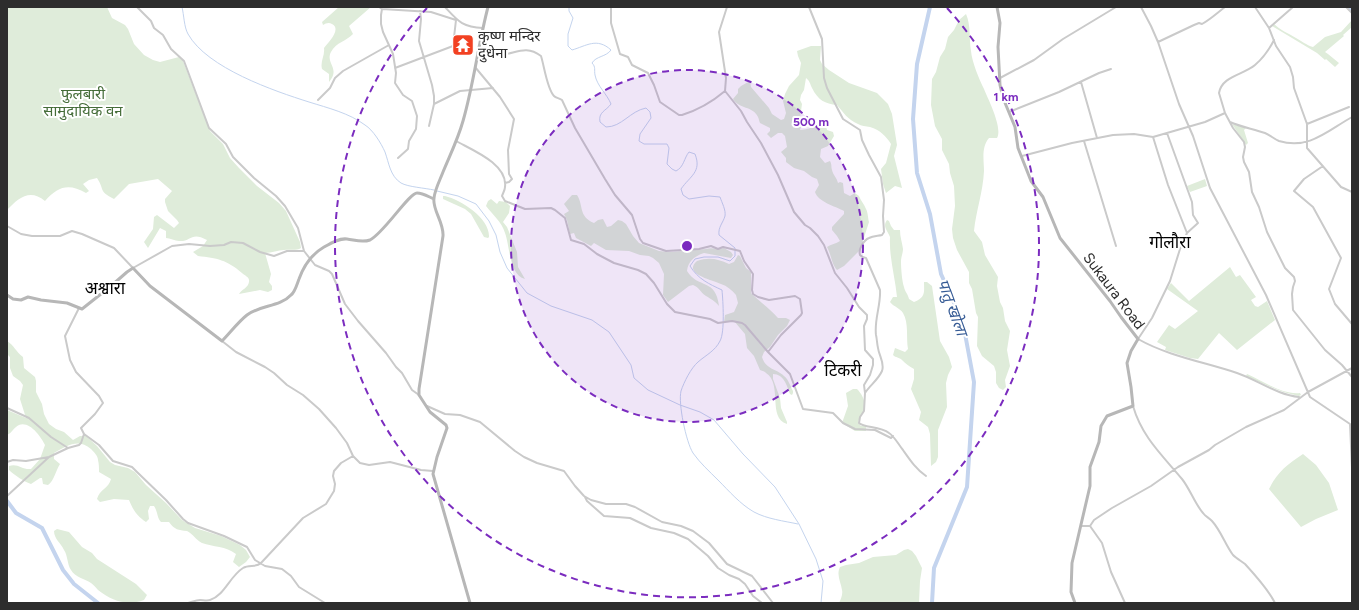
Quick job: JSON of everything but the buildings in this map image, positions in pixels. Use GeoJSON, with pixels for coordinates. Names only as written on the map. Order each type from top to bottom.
{"type":"FeatureCollection","features":[{"type":"Feature","properties":{"kind":"street"},"geometry":{"type":"LineString","coordinates":[[137,7],[151,21],[154,28],[163,35],[171,49],[184,61],[209,128],[226,144],[233,157],[285,206],[298,228],[304,251],[315,265],[329,271],[332,274],[345,304],[402,373],[412,390],[419,395],[430,412],[446,424],[446,432],[433,471],[470,603]]}},
{"type":"Feature","properties":{"kind":"street"},"geometry":{"type":"LineString","coordinates":[[379,7],[382,9],[431,12],[456,20],[466,26],[482,28]]}},
{"type":"Feature","properties":{"kind":"street"},"geometry":{"type":"LineString","coordinates":[[395,68],[453,46],[456,20],[445,7]]}},
{"type":"Feature","properties":{"kind":"street"},"geometry":{"type":"LineString","coordinates":[[419,395],[419,382],[443,236],[443,226],[436,210],[434,198],[456,141],[467,106],[482,28],[488,7]]}},
{"type":"Feature","properties":{"kind":"street"},"geometry":{"type":"LineString","coordinates":[[611,7],[611,23],[620,54],[628,57],[632,65],[648,73],[660,102],[675,113],[682,115],[703,107],[725,91]]}},
{"type":"Feature","properties":{"kind":"street"},"geometry":{"type":"LineString","coordinates":[[727,7],[719,32],[726,78],[725,91],[761,143],[778,175],[794,212],[805,225],[818,236],[824,245],[835,273],[867,315],[864,326],[865,350],[873,359],[873,365],[864,386],[864,411],[860,417],[859,423],[861,425],[881,429],[893,436],[910,461],[926,476]]}},
{"type":"Feature","properties":{"kind":"street"},"geometry":{"type":"LineString","coordinates":[[809,7],[822,39],[824,78],[827,88],[843,119],[860,130],[862,140],[881,177],[884,200],[884,232],[882,235],[865,240],[862,243],[860,253],[861,256],[866,258],[880,290],[876,334],[878,349],[883,365],[882,371],[865,393]]}},
{"type":"Feature","properties":{"kind":"street","name":"Sukaura Road"},"geometry":{"type":"LineString","coordinates":[[997,7],[1000,23],[998,47],[1003,98],[1015,127],[1018,148],[1031,181],[1043,197],[1060,238],[1138,339],[1131,351],[1127,363],[1133,406]]}},
{"type":"Feature","properties":{"kind":"street"},"geometry":{"type":"LineString","coordinates":[[1000,78],[1034,60],[1063,39],[1116,7]]}},
{"type":"Feature","properties":{"kind":"street"},"geometry":{"type":"LineString","coordinates":[[1141,7],[1158,42],[1210,188],[1266,295],[1310,397],[1351,425],[1352,468]]}},
{"type":"Feature","properties":{"kind":"street"},"geometry":{"type":"LineString","coordinates":[[1158,42],[1194,25],[1207,22],[1225,7]]}},
{"type":"Feature","properties":{"kind":"street"},"geometry":{"type":"LineString","coordinates":[[1255,7],[1269,28],[1276,46],[1290,67],[1294,88],[1306,124],[1307,148],[1341,187],[1352,192]]}},
{"type":"Feature","properties":{"kind":"street"},"geometry":{"type":"LineString","coordinates":[[1269,28],[1293,7]]}},
{"type":"Feature","properties":{"kind":"street"},"geometry":{"type":"LineString","coordinates":[[1346,7],[1352,13]]}},
{"type":"Feature","properties":{"kind":"street"},"geometry":{"type":"LineString","coordinates":[[382,9],[381,24],[393,54],[396,73],[395,83],[403,95],[412,101],[418,121],[416,129],[409,141],[408,149],[398,158]]}},
{"type":"Feature","properties":{"kind":"street"},"geometry":{"type":"LineString","coordinates":[[420,11],[421,19],[419,41],[432,85],[434,104],[429,126]]}},
{"type":"Feature","properties":{"kind":"street"},"geometry":{"type":"LineString","coordinates":[[1274,40],[1272,45],[1255,65],[1222,85],[1219,98],[1229,122],[1244,142],[1244,162],[1249,172],[1252,192],[1259,207],[1267,232],[1285,268],[1294,277],[1295,281],[1292,286],[1293,310],[1311,331],[1324,350],[1347,370],[1352,377]]}},
{"type":"Feature","properties":{"kind":"street"},"geometry":{"type":"LineString","coordinates":[[318,100],[330,88],[335,78],[339,74],[389,45]]}},
{"type":"Feature","properties":{"kind":"street"},"geometry":{"type":"LineString","coordinates":[[477,54],[488,56],[501,55],[524,49],[531,50],[541,56],[547,80],[554,97],[562,100],[578,133],[608,184],[620,202],[632,215],[640,239],[643,243],[666,251],[699,249],[711,246],[718,249],[724,247],[740,250],[744,261],[753,274],[753,294],[769,300],[795,296],[800,299],[801,315],[781,335],[768,352]]}},
{"type":"Feature","properties":{"kind":"street"},"geometry":{"type":"LineString","coordinates":[[474,67],[494,88],[512,113],[514,119],[508,150],[509,174],[512,179],[505,183]]}},
{"type":"Feature","properties":{"kind":"street"},"geometry":{"type":"LineString","coordinates":[[1008,112],[1111,69]]}},
{"type":"Feature","properties":{"kind":"street"},"geometry":{"type":"LineString","coordinates":[[1081,82],[1097,138]]}},
{"type":"Feature","properties":{"kind":"street"},"geometry":{"type":"LineString","coordinates":[[434,104],[454,93],[470,89],[494,88]]}},
{"type":"Feature","properties":{"kind":"street"},"geometry":{"type":"LineString","coordinates":[[1306,124],[1348,107]]}},
{"type":"Feature","properties":{"kind":"street"},"geometry":{"type":"LineString","coordinates":[[1022,156],[1097,138],[1126,134],[1153,137],[1205,122],[1225,113]]}},
{"type":"Feature","properties":{"kind":"street"},"geometry":{"type":"LineString","coordinates":[[1229,122],[1266,134],[1277,140],[1290,144],[1307,143],[1315,140],[1352,117]]}},
{"type":"Feature","properties":{"kind":"street"},"geometry":{"type":"LineString","coordinates":[[1167,133],[1192,202],[1193,215],[1198,223],[1187,233],[1180,248],[1170,281],[1152,318],[1138,339],[1159,349],[1237,373],[1279,393],[1299,397]]}},
{"type":"Feature","properties":{"kind":"street"},"geometry":{"type":"LineString","coordinates":[[1153,137],[1168,185],[1187,233]]}},
{"type":"Feature","properties":{"kind":"street"},"geometry":{"type":"LineString","coordinates":[[456,141],[494,163],[502,173],[505,183],[502,196],[505,201],[525,209],[551,208],[555,210],[565,218],[571,240],[584,244],[597,254],[614,263],[646,274],[654,283],[667,304],[675,312],[710,319],[718,323],[732,322],[742,323],[745,325],[768,352],[790,374],[803,409],[833,413],[844,423],[855,429],[876,430],[891,438],[893,436]]}},
{"type":"Feature","properties":{"kind":"street"},"geometry":{"type":"LineString","coordinates":[[1084,141],[1116,246]]}},
{"type":"Feature","properties":{"kind":"street"},"geometry":{"type":"LineString","coordinates":[[1323,166],[1304,179],[1294,191],[1313,207],[1341,258],[1329,289],[1335,304],[1352,324]]}},
{"type":"Feature","properties":{"kind":"street"},"geometry":{"type":"LineString","coordinates":[[222,341],[247,315],[284,301],[292,295],[310,258],[325,246],[339,239],[346,238],[360,242],[371,239],[394,218],[407,200],[414,194],[422,194],[434,198]]}},
{"type":"Feature","properties":{"kind":"street"},"geometry":{"type":"LineString","coordinates":[[7,226],[13,230],[32,236],[60,236],[72,232],[82,234],[114,248],[150,286],[236,352],[274,373],[303,395],[319,409],[342,436],[353,456],[360,463],[390,462],[421,470],[433,471]]}},
{"type":"Feature","properties":{"kind":"street"},"geometry":{"type":"LineString","coordinates":[[7,295],[13,299],[20,300],[28,297],[67,303],[82,309],[127,272],[172,246],[189,244],[210,246],[224,245],[232,242],[242,243],[260,252],[274,256],[287,250],[304,251]]}},
{"type":"Feature","properties":{"kind":"street"},"geometry":{"type":"LineString","coordinates":[[79,308],[65,336],[70,360],[76,372],[99,396],[103,403],[81,428],[84,434],[99,445],[113,461],[132,467],[166,500],[182,519],[188,523],[224,536],[246,547],[255,560],[265,566],[282,569],[299,587],[325,603]]}},
{"type":"Feature","properties":{"kind":"street"},"geometry":{"type":"LineString","coordinates":[[1090,526],[1094,520],[1112,508],[1151,486],[1174,470],[1246,427],[1284,410],[1299,397],[1352,368]]}},
{"type":"Feature","properties":{"kind":"street"},"geometry":{"type":"LineString","coordinates":[[425,404],[441,412],[460,415],[480,422],[524,457],[537,463],[564,471],[587,502],[604,516],[630,518],[651,528],[688,538],[708,556],[718,568],[729,576],[739,579],[745,584],[754,596],[762,603]]}},
{"type":"Feature","properties":{"kind":"street"},"geometry":{"type":"LineString","coordinates":[[1075,603],[1071,592],[1072,563],[1090,486],[1090,467],[1099,442],[1100,430],[1103,421],[1107,416],[1133,406],[1137,419],[1154,448],[1174,470],[1193,495],[1203,513],[1212,521],[1234,555],[1244,563],[1258,579],[1275,603]]}},
{"type":"Feature","properties":{"kind":"street"},"geometry":{"type":"LineString","coordinates":[[7,408],[29,418],[51,438],[68,448]]}},
{"type":"Feature","properties":{"kind":"street"},"geometry":{"type":"LineString","coordinates":[[7,496],[49,457],[68,448],[79,445],[82,442],[84,434]]}},
{"type":"Feature","properties":{"kind":"street"},"geometry":{"type":"LineString","coordinates":[[188,603],[201,600],[210,600],[225,589],[231,578],[245,566],[258,566],[303,518],[326,504],[334,491],[334,471],[341,463],[353,456]]}},
{"type":"Feature","properties":{"kind":"street"},"geometry":{"type":"LineString","coordinates":[[7,462],[13,460],[49,457]]}},
{"type":"Feature","properties":{"kind":"street"},"geometry":{"type":"LineString","coordinates":[[584,496],[591,500],[606,504],[626,504],[635,507],[662,522],[681,526],[693,531],[709,543],[727,564],[752,576],[773,603]]}},
{"type":"Feature","properties":{"kind":"street"},"geometry":{"type":"LineString","coordinates":[[1080,526],[1090,526]]}},
{"type":"Feature","properties":{"kind":"street"},"geometry":{"type":"LineString","coordinates":[[1090,526],[1102,543],[1111,572],[1125,603]]}},
{"type":"Feature","properties":{"kind":"green space","name":"फुलबारी सामुदायिक वन"},"geometry":{"type":"Polygon","coordinates":[[[7,7],[107,7],[112,18],[125,25],[134,44],[144,55],[160,62],[179,57],[183,61],[210,131],[223,144],[230,158],[239,168],[286,211],[300,242],[301,248],[299,249],[265,253],[271,274],[269,282],[272,286],[272,290],[268,292],[260,290],[239,294],[248,284],[248,278],[226,262],[198,256],[193,252],[203,246],[207,240],[198,236],[183,241],[176,241],[166,238],[166,231],[160,228],[148,248],[144,242],[153,229],[154,217],[157,215],[174,228],[179,223],[168,211],[165,202],[165,199],[172,191],[158,179],[129,184],[114,199],[102,190],[97,178],[89,180],[83,184],[89,191],[86,193],[69,187],[59,189],[45,201],[34,195],[24,196],[7,210],[7,7]]]}},
{"type":"Feature","properties":{"kind":"green space"},"geometry":{"type":"Polygon","coordinates":[[[339,7],[371,7],[349,26],[353,34],[336,46],[331,52],[330,59],[334,73],[329,82],[329,74],[322,69],[322,63],[324,48],[331,40],[336,29],[331,23],[323,25],[322,22],[339,7]]]}},
{"type":"Feature","properties":{"kind":"green space"},"geometry":{"type":"Polygon","coordinates":[[[966,14],[969,23],[970,46],[973,60],[989,99],[998,128],[997,138],[989,138],[985,146],[983,179],[974,231],[982,242],[985,255],[998,277],[997,286],[1000,302],[1003,308],[1005,321],[1010,331],[1007,350],[1010,366],[1005,380],[1006,387],[1003,390],[999,388],[996,383],[996,372],[994,366],[982,356],[977,346],[978,317],[972,289],[969,283],[969,272],[957,250],[953,238],[952,229],[955,206],[954,186],[949,164],[942,150],[942,139],[935,126],[931,105],[932,79],[936,72],[940,57],[945,49],[948,37],[954,30],[959,20],[966,14]]]}},
{"type":"Feature","properties":{"kind":"green space"},"geometry":{"type":"Polygon","coordinates":[[[1352,20],[1352,27],[1325,52],[1339,63],[1335,67],[1317,53],[1272,26],[1274,24],[1281,30],[1313,47],[1325,37],[1341,32],[1352,20]]]}},
{"type":"Feature","properties":{"kind":"green space"},"geometry":{"type":"Polygon","coordinates":[[[811,46],[821,46],[820,60],[829,70],[849,83],[877,93],[888,104],[892,114],[897,145],[894,156],[902,188],[895,186],[886,193],[883,184],[881,169],[886,163],[891,144],[887,138],[877,130],[854,122],[846,116],[837,105],[822,101],[817,96],[806,78],[804,90],[800,100],[802,104],[800,118],[802,124],[800,130],[817,125],[822,121],[827,122],[827,130],[833,132],[834,136],[828,146],[821,149],[820,157],[825,163],[830,161],[838,183],[843,183],[844,193],[850,196],[855,193],[859,196],[867,210],[869,222],[860,250],[844,266],[837,270],[827,247],[840,241],[832,230],[832,227],[844,214],[844,211],[823,201],[817,195],[815,192],[819,185],[817,179],[804,171],[794,168],[786,162],[786,158],[781,152],[787,147],[785,136],[782,133],[778,133],[771,138],[767,134],[770,131],[770,128],[760,123],[756,113],[733,99],[738,93],[738,89],[750,81],[751,87],[769,108],[772,114],[781,120],[784,119],[786,113],[783,101],[785,94],[789,86],[799,75],[801,63],[797,51],[811,46]]]}},
{"type":"Feature","properties":{"kind":"green space"},"geometry":{"type":"Polygon","coordinates":[[[1232,124],[1246,128],[1244,130],[1248,143],[1246,145],[1232,124]]]}},
{"type":"Feature","properties":{"kind":"green space"},"geometry":{"type":"Polygon","coordinates":[[[1205,179],[1207,186],[1190,192],[1187,186],[1205,179]]]}},
{"type":"Feature","properties":{"kind":"green space"},"geometry":{"type":"Polygon","coordinates":[[[572,195],[577,195],[583,214],[589,220],[594,223],[603,219],[607,227],[611,226],[618,220],[622,221],[626,224],[639,243],[659,251],[670,252],[724,248],[731,252],[733,255],[731,258],[704,253],[692,259],[687,271],[691,277],[710,287],[714,291],[719,306],[693,285],[689,286],[668,302],[663,295],[664,274],[659,263],[653,258],[629,251],[606,250],[594,243],[591,246],[576,238],[574,233],[570,234],[564,214],[569,211],[564,204],[572,195]]]}},
{"type":"Feature","properties":{"kind":"green space"},"geometry":{"type":"Polygon","coordinates":[[[443,196],[459,201],[480,217],[485,223],[489,237],[484,237],[471,214],[465,209],[443,199],[443,196]]]}},
{"type":"Feature","properties":{"kind":"green space"},"geometry":{"type":"Polygon","coordinates":[[[491,199],[497,204],[499,201],[506,202],[510,206],[509,213],[503,222],[507,227],[517,252],[518,267],[525,279],[516,272],[513,266],[504,229],[486,206],[488,201],[491,199]]]}},
{"type":"Feature","properties":{"kind":"green space"},"geometry":{"type":"Polygon","coordinates":[[[887,220],[894,230],[900,230],[903,249],[901,262],[902,278],[904,289],[909,299],[914,302],[921,298],[924,294],[924,282],[927,282],[932,286],[940,341],[949,357],[952,367],[946,383],[947,407],[938,430],[938,457],[936,462],[931,466],[930,434],[928,427],[919,420],[921,412],[911,389],[914,379],[914,369],[893,355],[895,348],[905,352],[908,349],[907,326],[902,311],[890,302],[893,297],[897,297],[891,260],[890,237],[885,227],[887,220]]]}},
{"type":"Feature","properties":{"kind":"green space"},"geometry":{"type":"Polygon","coordinates":[[[738,255],[746,268],[751,272],[751,293],[778,318],[786,318],[790,320],[770,347],[764,352],[762,357],[769,367],[781,373],[786,378],[793,391],[792,395],[790,394],[782,378],[773,374],[773,379],[780,398],[781,408],[787,424],[781,421],[778,415],[774,385],[771,378],[765,372],[760,370],[754,356],[747,348],[745,334],[734,321],[724,322],[725,315],[734,312],[738,303],[736,295],[727,287],[700,276],[693,270],[693,266],[697,261],[713,259],[729,264],[734,262],[738,255]]]}},
{"type":"Feature","properties":{"kind":"green space"},"geometry":{"type":"Polygon","coordinates":[[[1230,267],[1236,277],[1240,275],[1256,297],[1251,300],[1255,306],[1258,307],[1267,301],[1275,320],[1237,350],[1219,333],[1198,359],[1165,350],[1166,347],[1157,342],[1169,325],[1175,329],[1198,311],[1167,289],[1171,283],[1189,301],[1230,267]]]}},
{"type":"Feature","properties":{"kind":"green space"},"geometry":{"type":"Polygon","coordinates":[[[7,341],[23,357],[24,368],[35,377],[36,392],[49,424],[64,432],[73,440],[80,436],[86,436],[97,446],[110,462],[135,472],[146,485],[182,520],[195,528],[221,536],[240,545],[246,550],[250,557],[246,562],[239,567],[233,562],[236,554],[232,551],[202,543],[187,531],[173,527],[169,522],[161,522],[154,506],[150,506],[148,511],[149,519],[146,522],[132,507],[129,500],[114,499],[100,502],[97,499],[98,496],[108,485],[111,479],[99,472],[99,464],[96,454],[82,444],[72,444],[54,453],[54,459],[60,464],[52,481],[48,485],[43,484],[42,478],[31,484],[9,470],[9,466],[12,465],[25,469],[31,469],[40,459],[45,445],[35,430],[27,425],[19,425],[7,435],[7,410],[26,418],[20,399],[23,385],[13,376],[10,368],[10,357],[7,354],[7,341]]]}},
{"type":"Feature","properties":{"kind":"green space"},"geometry":{"type":"Polygon","coordinates":[[[1247,374],[1280,390],[1300,393],[1301,395],[1292,395],[1279,390],[1246,376],[1247,374]]]}},
{"type":"Feature","properties":{"kind":"green space"},"geometry":{"type":"Polygon","coordinates":[[[853,389],[857,389],[859,391],[864,402],[865,408],[858,423],[861,426],[866,426],[866,431],[855,431],[842,423],[848,406],[846,393],[853,389]]]}},
{"type":"Feature","properties":{"kind":"green space"},"geometry":{"type":"Polygon","coordinates":[[[1303,454],[1316,465],[1329,483],[1338,510],[1301,527],[1269,489],[1283,469],[1303,454]]]}},
{"type":"Feature","properties":{"kind":"green space"},"geometry":{"type":"Polygon","coordinates":[[[57,529],[69,532],[82,547],[92,553],[97,559],[136,584],[147,595],[144,600],[132,603],[114,600],[103,594],[91,583],[75,574],[70,568],[65,552],[55,536],[54,531],[57,529]]]}},
{"type":"Feature","properties":{"kind":"green space"},"geometry":{"type":"Polygon","coordinates":[[[908,549],[916,556],[922,568],[919,603],[839,603],[842,593],[839,576],[840,567],[859,563],[873,557],[896,555],[908,549]]]}},
{"type":"Feature","properties":{"kind":"waterway"},"geometry":{"type":"LineString","coordinates":[[182,7],[188,34],[197,46],[225,68],[260,85],[338,111],[359,121],[368,127],[379,141],[385,152],[392,173],[397,180],[408,186],[434,190]]}},
{"type":"Feature","properties":{"kind":"waterway"},"geometry":{"type":"LineString","coordinates":[[569,7],[569,11],[573,18],[568,34],[568,46],[572,50],[596,43],[606,46],[611,50],[592,63],[596,79],[611,104],[601,114],[600,122],[606,127],[612,126],[621,122],[635,112],[646,108],[650,112],[651,118],[640,134],[639,141],[644,144],[667,144],[669,148],[667,164],[676,171],[681,167],[689,152],[695,154],[697,160],[696,170],[681,189],[683,195],[689,199],[709,196],[720,197],[725,216],[720,227],[719,235],[735,248],[735,256],[730,261],[718,257],[704,257],[695,259],[690,266],[700,278],[722,290],[723,316],[723,331],[720,341],[713,350],[693,368],[681,391],[680,397],[682,413],[685,432],[690,448],[705,467],[749,509],[776,520],[798,524]]}},
{"type":"Feature","properties":{"kind":"waterway","name":"पातु खोला"},"geometry":{"type":"LineString","coordinates":[[930,7],[917,64],[913,119],[917,173],[930,214],[941,274],[963,323],[974,382],[967,487],[934,568],[932,603]]}},
{"type":"Feature","properties":{"kind":"waterway"},"geometry":{"type":"LineString","coordinates":[[1348,7],[1352,10]]}},
{"type":"Feature","properties":{"kind":"waterway"},"geometry":{"type":"LineString","coordinates":[[437,191],[458,196],[476,204],[489,221],[496,235],[500,252],[507,268],[527,293],[551,306],[592,320],[609,332],[631,365],[634,378],[648,390],[680,405],[700,412],[714,420],[743,454],[775,487],[799,524],[816,559],[823,581],[821,603]]}},
{"type":"Feature","properties":{"kind":"waterway"},"geometry":{"type":"LineString","coordinates":[[7,501],[16,513],[42,528],[63,570],[74,584],[98,603]]}},
{"type":"Feature","properties":{"kind":"place","name":"कृष्ण मन्दिर दुधेना"},"geometry":{"type":"Point","coordinates":[463,45]}},
{"type":"Feature","properties":{"kind":"district","name":"गोलौरा"},"geometry":{"type":"Point","coordinates":[1170,242]}},
{"type":"Feature","properties":{"kind":"district","name":"अश्वारा"},"geometry":{"type":"Point","coordinates":[105,288]}},
{"type":"Feature","properties":{"kind":"district","name":"टिकरी"},"geometry":{"type":"Point","coordinates":[843,370]}}]}
